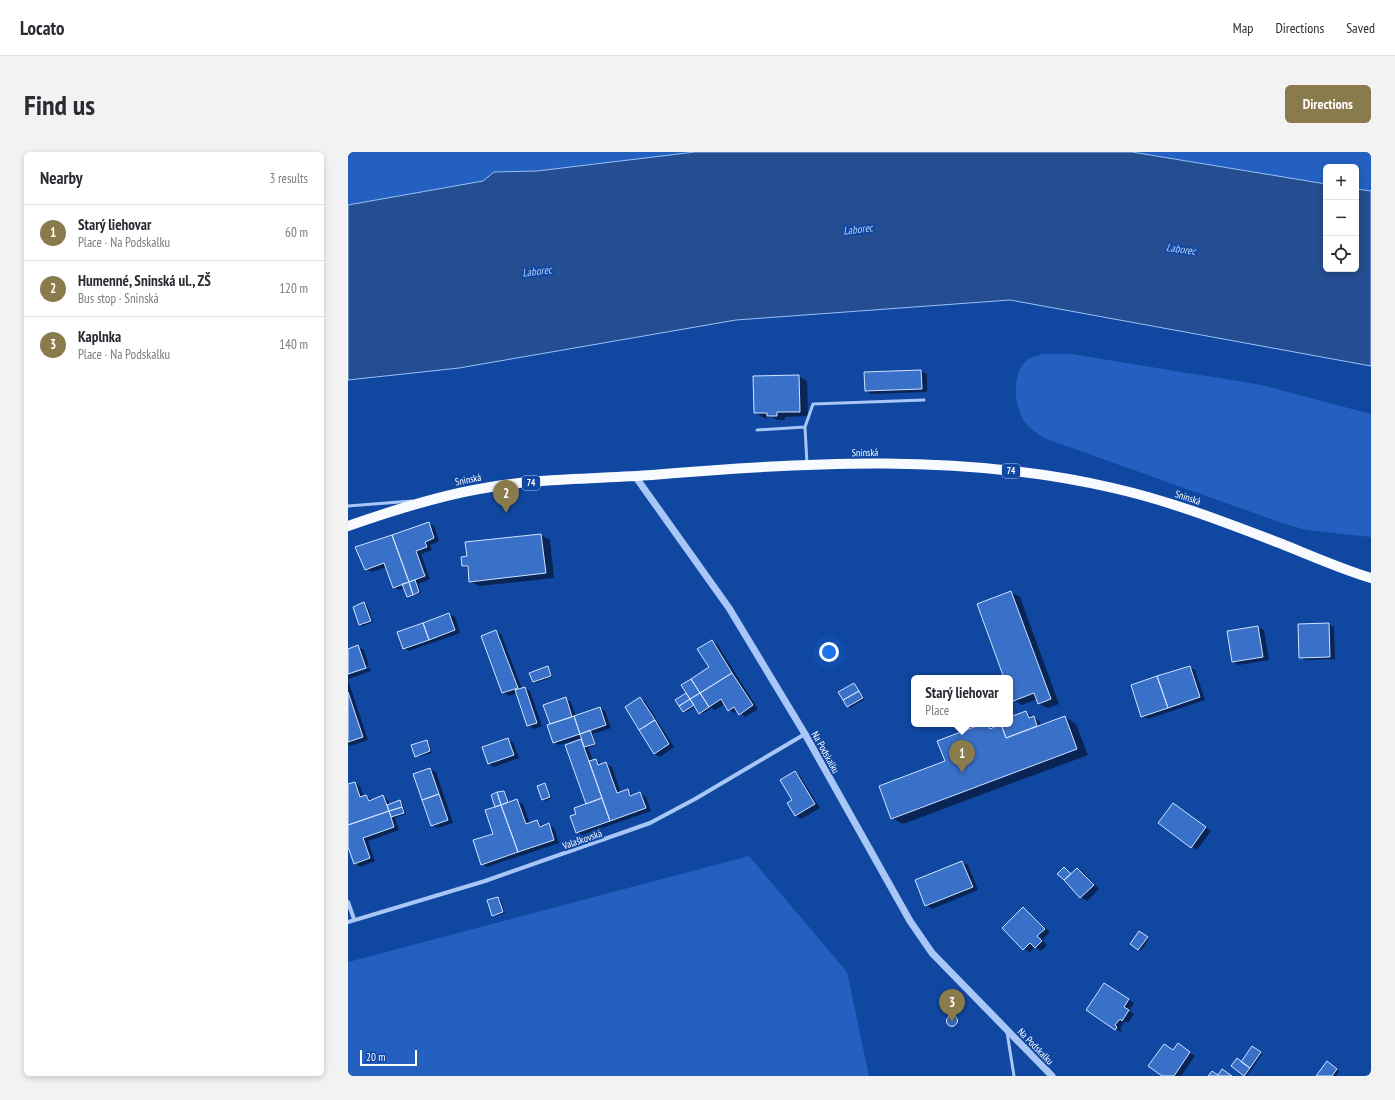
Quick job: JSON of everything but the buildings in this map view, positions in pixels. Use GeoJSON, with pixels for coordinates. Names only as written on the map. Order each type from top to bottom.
{"type":"FeatureCollection","features":[{"type":"Feature","properties":{"kind":"main road","name":"Sninská"},"geometry":{"type":"LineString","coordinates":[[348,526],[428,500],[481,488],[730,468],[807,465],[947,465],[1000,470],[1083,481],[1148,496],[1193,510],[1371,578]]}},
{"type":"Feature","properties":{"kind":"street","name":"Na Podskalku"},"geometry":{"type":"LineString","coordinates":[[635,476],[729,608],[804,734],[910,921],[932,953],[1052,1076]]}},
{"type":"Feature","properties":{"kind":"street","name":"Valaškovská"},"geometry":{"type":"LineString","coordinates":[[348,922],[485,881],[650,824],[804,734]]}},
{"type":"Feature","properties":{"kind":"street"},"geometry":{"type":"LineString","coordinates":[[348,902],[354,919]]}},
{"type":"Feature","properties":{"kind":"lane"},"geometry":{"type":"LineString","coordinates":[[807,465],[805,427],[813,404],[924,400]]}},
{"type":"Feature","properties":{"kind":"lane"},"geometry":{"type":"LineString","coordinates":[[757,430],[805,427]]}},
{"type":"Feature","properties":{"kind":"lane"},"geometry":{"type":"LineString","coordinates":[[348,506],[428,500]]}},
{"type":"Feature","properties":{"kind":"lane","name":"Na Podskalku"},"geometry":{"type":"LineString","coordinates":[[1007,1029],[1014,1076]]}},
{"type":"Feature","properties":{"kind":"shaded area"},"geometry":{"type":"Polygon","coordinates":[[[348,152],[695,152],[537,171],[494,172],[483,181],[348,205],[348,152]]]}},
{"type":"Feature","properties":{"kind":"shaded area"},"geometry":{"type":"Polygon","coordinates":[[[1132,152],[1371,152],[1371,191],[1359,189],[1359,164],[1323,164],[1323,184],[1132,152]]]}},
{"type":"Feature","properties":{"kind":"shaded area"},"geometry":{"type":"Polygon","coordinates":[[[1043,354],[1071,354],[1262,385],[1371,414],[1371,537],[1306,530],[1282,523],[1044,438],[1031,428],[1024,420],[1017,403],[1016,394],[1016,385],[1021,368],[1026,361],[1043,354]]]}},
{"type":"Feature","properties":{"kind":"shaded area"},"geometry":{"type":"Polygon","coordinates":[[[749,856],[847,972],[869,1076],[348,1076],[348,962],[749,856]]]}},
{"type":"Feature","properties":{"kind":"water","name":"Laborec"},"geometry":{"type":"Polygon","coordinates":[[[695,152],[1132,152],[1323,184],[1323,272],[1359,272],[1359,189],[1371,191],[1371,366],[1010,300],[736,320],[459,368],[348,380],[348,205],[483,181],[494,172],[537,171],[695,152]]]}},
{"type":"Feature","properties":{"kind":"place","name":"Humenné, Sninská ul., ZŠ"},"geometry":{"type":"Point","coordinates":[506,513]}},
{"type":"Feature","properties":{"kind":"place","name":"Starý liehovar"},"geometry":{"type":"Point","coordinates":[962,773]}},
{"type":"Feature","properties":{"kind":"place","name":"Kaplnka"},"geometry":{"type":"Point","coordinates":[952,1022]}}]}
